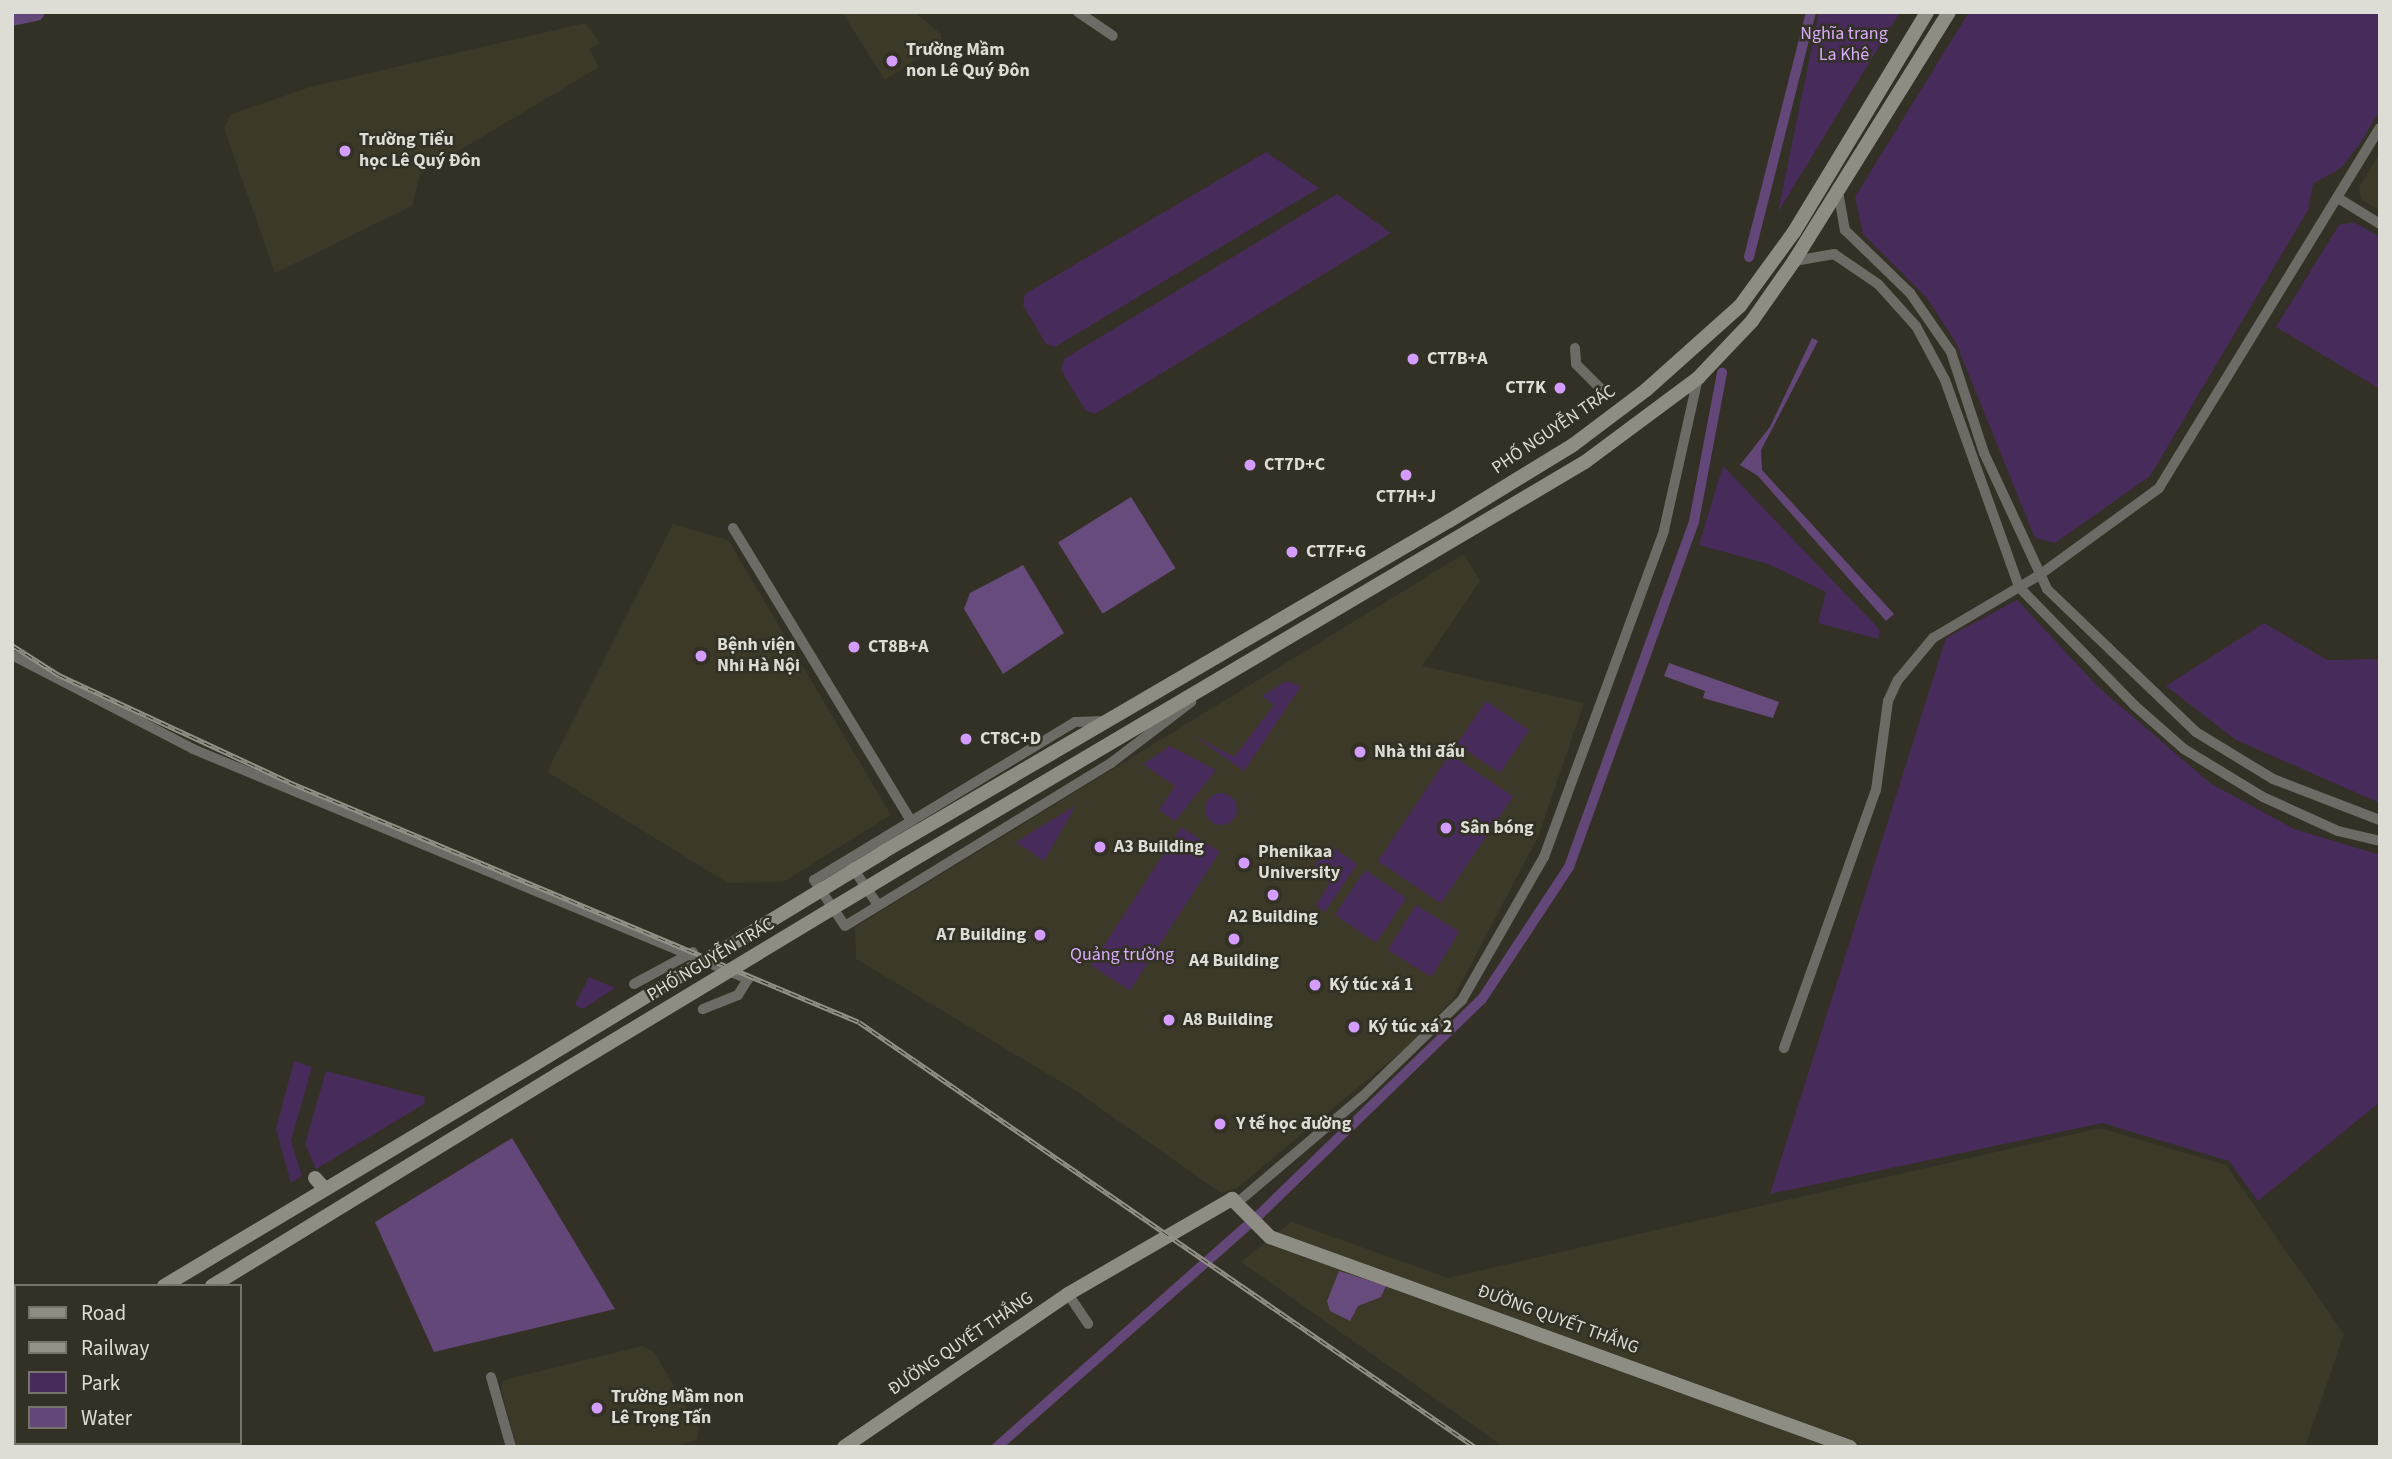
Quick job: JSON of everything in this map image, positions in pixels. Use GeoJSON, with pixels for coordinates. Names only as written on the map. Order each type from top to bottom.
{"type":"FeatureCollection","features":[{"type":"Feature","properties":{"kind":"main road","name":"PHỐ NGUYỄN TRÁC"},"geometry":{"type":"LineString","coordinates":[[167,1284],[320,1184],[535,1064],[883,852],[1111,720],[1573,445],[1740,306],[1794,232],[1927,12]]}},
{"type":"Feature","properties":{"kind":"main road","name":"PHỐ NGUYỄN TRÁC"},"geometry":{"type":"LineString","coordinates":[[215,1284],[906,864],[1585,462],[1698,378],[1752,321],[1839,191],[1949,12]]}},
{"type":"Feature","properties":{"kind":"main road"},"geometry":{"type":"LineString","coordinates":[[1331,590],[1341,605]]}},
{"type":"Feature","properties":{"kind":"main road","name":"ĐƯỜNG QUYẾT THẮNG"},"geometry":{"type":"LineString","coordinates":[[844,1447],[1068,1294],[1218,1204],[1240,1206],[1255,1227],[1850,1447]]}},
{"type":"Feature","properties":{"kind":"street"},"geometry":{"type":"LineString","coordinates":[[1078,12],[1113,36]]}},
{"type":"Feature","properties":{"kind":"street"},"geometry":{"type":"LineString","coordinates":[[1784,1048],[1876,790],[1888,701],[1898,680],[1933,638],[2038,576],[2159,488],[2380,128]]}},
{"type":"Feature","properties":{"kind":"street"},"geometry":{"type":"LineString","coordinates":[[1839,191],[1845,230],[1910,293],[1951,352],[1984,453],[2038,576],[2196,732],[2273,779],[2380,820]]}},
{"type":"Feature","properties":{"kind":"street"},"geometry":{"type":"LineString","coordinates":[[2338,198],[2380,224]]}},
{"type":"Feature","properties":{"kind":"street"},"geometry":{"type":"LineString","coordinates":[[1794,261],[1834,254],[1878,284],[1916,326],[1945,380],[2019,587],[2184,749],[2263,797],[2338,831],[2380,841]]}},
{"type":"Feature","properties":{"kind":"street"},"geometry":{"type":"LineString","coordinates":[[1575,348],[1576,364],[1603,391]]}},
{"type":"Feature","properties":{"kind":"street"},"geometry":{"type":"LineString","coordinates":[[1240,1206],[1363,1096],[1462,1000],[1544,858],[1664,530],[1698,378]]}},
{"type":"Feature","properties":{"kind":"street"},"geometry":{"type":"LineString","coordinates":[[733,528],[911,821]]}},
{"type":"Feature","properties":{"kind":"street"},"geometry":{"type":"LineString","coordinates":[[12,655],[193,749],[693,952],[748,979],[738,995],[703,1009]]}},
{"type":"Feature","properties":{"kind":"street","name":"PHỐ NGUYỄN TRÁC"},"geometry":{"type":"LineString","coordinates":[[1111,720],[1075,722],[814,880],[845,926],[1111,763],[1232,670]]}},
{"type":"Feature","properties":{"kind":"street"},"geometry":{"type":"LineString","coordinates":[[847,859],[878,905]]}},
{"type":"Feature","properties":{"kind":"street"},"geometry":{"type":"LineString","coordinates":[[634,984],[693,952]]}},
{"type":"Feature","properties":{"kind":"street"},"geometry":{"type":"LineString","coordinates":[[1068,1294],[1088,1324]]}},
{"type":"Feature","properties":{"kind":"street"},"geometry":{"type":"LineString","coordinates":[[491,1377],[511,1447]]}},
{"type":"Feature","properties":{"kind":"shaded area","name":"Trường Mầm non Lê Quý Đôn"},"geometry":{"type":"Polygon","coordinates":[[[842,12],[914,12],[941,34],[941,43],[885,80],[842,12]]]}},
{"type":"Feature","properties":{"kind":"shaded area","name":"Trường Tiểu học Lê Quý Đôn"},"geometry":{"type":"Polygon","coordinates":[[[585,23],[600,43],[589,49],[599,67],[420,174],[412,206],[275,273],[224,128],[231,114],[310,87],[585,23]]]}},
{"type":"Feature","properties":{"kind":"shaded area"},"geometry":{"type":"Polygon","coordinates":[[[2380,153],[2380,211],[2361,199],[2359,187],[2380,153]]]}},
{"type":"Feature","properties":{"kind":"shaded area"},"geometry":{"type":"Polygon","coordinates":[[[1131,497],[1176,568],[1103,614],[1058,543],[1131,497]]]}},
{"type":"Feature","properties":{"kind":"shaded area","name":"Bệnh viện Nhi Hà Nội"},"geometry":{"type":"Polygon","coordinates":[[[673,524],[728,540],[891,815],[783,882],[728,883],[547,772],[673,524]]]}},
{"type":"Feature","properties":{"kind":"shaded area","name":"Phenikaa University"},"geometry":{"type":"Polygon","coordinates":[[[1464,554],[1480,581],[1422,666],[1584,703],[1538,837],[1452,1000],[1402,1051],[1237,1188],[1221,1193],[1076,1091],[856,959],[855,927],[1464,554]]]}},
{"type":"Feature","properties":{"kind":"shaded area"},"geometry":{"type":"Polygon","coordinates":[[[1023,565],[1064,633],[1003,674],[964,609],[970,593],[1023,565]]]}},
{"type":"Feature","properties":{"kind":"shaded area"},"geometry":{"type":"Polygon","coordinates":[[[1669,663],[1779,702],[1773,718],[1703,698],[1705,691],[1664,676],[1669,663]]]}},
{"type":"Feature","properties":{"kind":"shaded area"},"geometry":{"type":"Polygon","coordinates":[[[2100,1128],[2226,1165],[2344,1334],[2305,1447],[1504,1447],[1241,1262],[1291,1222],[1448,1278],[2100,1128]]]}},
{"type":"Feature","properties":{"kind":"shaded area"},"geometry":{"type":"Polygon","coordinates":[[[1339,1271],[1386,1286],[1381,1297],[1358,1306],[1350,1321],[1330,1311],[1327,1301],[1339,1271]]]}},
{"type":"Feature","properties":{"kind":"shaded area","name":"Trường Mầm non Lê Trọng Tấn"},"geometry":{"type":"Polygon","coordinates":[[[642,1346],[654,1352],[699,1428],[697,1440],[672,1447],[516,1447],[501,1388],[504,1380],[642,1346]]]}},
{"type":"Feature","properties":{"kind":"green space","name":"Nghĩa trang La Khê"},"geometry":{"type":"Polygon","coordinates":[[[1819,12],[1900,12],[1778,212],[1819,12]]]}},
{"type":"Feature","properties":{"kind":"green space"},"geometry":{"type":"Polygon","coordinates":[[[1969,12],[2380,12],[2380,110],[2361,142],[2342,167],[2313,184],[2308,210],[2150,476],[2055,543],[2035,538],[1956,343],[1927,298],[1863,234],[1855,197],[1969,12]]]}},
{"type":"Feature","properties":{"kind":"green space"},"geometry":{"type":"Polygon","coordinates":[[[1266,152],[1319,188],[1055,347],[1046,344],[1023,305],[1025,294],[1266,152]]]}},
{"type":"Feature","properties":{"kind":"green space"},"geometry":{"type":"Polygon","coordinates":[[[1337,194],[1391,233],[1095,414],[1085,410],[1061,370],[1064,359],[1337,194]]]}},
{"type":"Feature","properties":{"kind":"green space"},"geometry":{"type":"Polygon","coordinates":[[[2354,222],[2380,237],[2380,389],[2276,327],[2339,225],[2354,222]]]}},
{"type":"Feature","properties":{"kind":"green space"},"geometry":{"type":"Polygon","coordinates":[[[1723,466],[1880,630],[1878,639],[1818,623],[1826,592],[1768,564],[1699,545],[1723,466]]]}},
{"type":"Feature","properties":{"kind":"green space"},"geometry":{"type":"Polygon","coordinates":[[[2017,600],[2098,687],[2210,783],[2294,829],[2380,855],[2380,1102],[2258,1201],[2229,1161],[2102,1123],[1770,1194],[1946,638],[2017,600]]]}},
{"type":"Feature","properties":{"kind":"green space"},"geometry":{"type":"Polygon","coordinates":[[[2264,623],[2327,660],[2380,659],[2380,803],[2236,740],[2166,686],[2264,623]]]}},
{"type":"Feature","properties":{"kind":"green space"},"geometry":{"type":"Polygon","coordinates":[[[1286,681],[1301,686],[1244,771],[1193,735],[1234,757],[1274,705],[1262,696],[1286,681]]]}},
{"type":"Feature","properties":{"kind":"green space"},"geometry":{"type":"Polygon","coordinates":[[[1486,701],[1529,730],[1500,773],[1457,744],[1486,701]]]}},
{"type":"Feature","properties":{"kind":"green space"},"geometry":{"type":"Polygon","coordinates":[[[1170,746],[1216,770],[1175,821],[1159,810],[1175,786],[1143,764],[1170,746]]]}},
{"type":"Feature","properties":{"kind":"green space","name":"Sân bóng"},"geometry":{"type":"Polygon","coordinates":[[[1450,754],[1513,796],[1441,903],[1378,861],[1450,754]]]}},
{"type":"Feature","properties":{"kind":"green space"},"geometry":{"type":"Polygon","coordinates":[[[1221,793],[1232,798],[1237,809],[1232,820],[1221,825],[1210,820],[1205,809],[1210,798],[1221,793]]]}},
{"type":"Feature","properties":{"kind":"green space"},"geometry":{"type":"Polygon","coordinates":[[[1076,805],[1044,861],[1016,842],[1076,805]]]}},
{"type":"Feature","properties":{"kind":"green space","name":"Quảng trường"},"geometry":{"type":"Polygon","coordinates":[[[1181,827],[1220,852],[1130,990],[1091,965],[1181,827]]]}},
{"type":"Feature","properties":{"kind":"green space"},"geometry":{"type":"Polygon","coordinates":[[[1329,845],[1357,864],[1325,912],[1316,905],[1330,883],[1312,870],[1329,845]]]}},
{"type":"Feature","properties":{"kind":"green space"},"geometry":{"type":"Polygon","coordinates":[[[1365,870],[1406,898],[1376,943],[1335,915],[1365,870]]]}},
{"type":"Feature","properties":{"kind":"green space"},"geometry":{"type":"Polygon","coordinates":[[[1416,905],[1459,932],[1431,977],[1388,950],[1416,905]]]}},
{"type":"Feature","properties":{"kind":"green space"},"geometry":{"type":"Polygon","coordinates":[[[589,977],[615,988],[583,1009],[575,1005],[589,977]]]}},
{"type":"Feature","properties":{"kind":"green space"},"geometry":{"type":"Polygon","coordinates":[[[294,1061],[312,1067],[291,1141],[302,1176],[291,1183],[276,1129],[294,1061]]]}},
{"type":"Feature","properties":{"kind":"green space"},"geometry":{"type":"Polygon","coordinates":[[[326,1071],[425,1097],[424,1104],[316,1169],[305,1144],[326,1071]]]}},
{"type":"Feature","properties":{"kind":"water"},"geometry":{"type":"Polygon","coordinates":[[[1812,338],[1818,341],[1761,450],[1762,470],[1894,614],[1886,621],[1758,476],[1740,465],[1770,427],[1812,338]]]}},
{"type":"Feature","properties":{"kind":"water"},"geometry":{"type":"Polygon","coordinates":[[[512,1138],[615,1309],[434,1352],[375,1222],[512,1138]]]}},
{"type":"Feature","properties":{"kind":"waterway"},"geometry":{"type":"LineString","coordinates":[[12,17],[35,12]]}},
{"type":"Feature","properties":{"kind":"waterway"},"geometry":{"type":"LineString","coordinates":[[1749,257],[1811,12]]}},
{"type":"Feature","properties":{"kind":"waterway"},"geometry":{"type":"LineString","coordinates":[[997,1447],[1260,1214],[1482,999],[1569,867],[1694,521],[1722,373]]}},
{"type":"Feature","properties":{"kind":"railway"},"geometry":{"type":"LineString","coordinates":[[12,645],[59,675],[289,782],[859,1022],[1475,1447]]}},
{"type":"Feature","properties":{"kind":"place","name":"Trường Mầm non Lê Quý Đôn"},"geometry":{"type":"Point","coordinates":[892,61]}},
{"type":"Feature","properties":{"kind":"place","name":"Trường Tiểu học Lê Quý Đôn"},"geometry":{"type":"Point","coordinates":[345,151]}},
{"type":"Feature","properties":{"kind":"place","name":"CT7B+A"},"geometry":{"type":"Point","coordinates":[1413,359]}},
{"type":"Feature","properties":{"kind":"place","name":"CT7K"},"geometry":{"type":"Point","coordinates":[1560,388]}},
{"type":"Feature","properties":{"kind":"place","name":"CT7D+C"},"geometry":{"type":"Point","coordinates":[1250,465]}},
{"type":"Feature","properties":{"kind":"place","name":"CT7H+J"},"geometry":{"type":"Point","coordinates":[1406,475]}},
{"type":"Feature","properties":{"kind":"place","name":"CT7F+G"},"geometry":{"type":"Point","coordinates":[1292,552]}},
{"type":"Feature","properties":{"kind":"place","name":"CT8B+A"},"geometry":{"type":"Point","coordinates":[854,647]}},
{"type":"Feature","properties":{"kind":"place","name":"Bệnh viện Nhi Hà Nội"},"geometry":{"type":"Point","coordinates":[701,656]}},
{"type":"Feature","properties":{"kind":"place","name":"CT8C+D"},"geometry":{"type":"Point","coordinates":[966,739]}},
{"type":"Feature","properties":{"kind":"place","name":"Nhà thi đấu"},"geometry":{"type":"Point","coordinates":[1360,752]}},
{"type":"Feature","properties":{"kind":"place","name":"Sân bóng"},"geometry":{"type":"Point","coordinates":[1446,828]}},
{"type":"Feature","properties":{"kind":"place","name":"A3 Building"},"geometry":{"type":"Point","coordinates":[1100,847]}},
{"type":"Feature","properties":{"kind":"place","name":"Phenikaa University"},"geometry":{"type":"Point","coordinates":[1244,863]}},
{"type":"Feature","properties":{"kind":"place","name":"A2 Building"},"geometry":{"type":"Point","coordinates":[1273,895]}},
{"type":"Feature","properties":{"kind":"place","name":"A7 Building"},"geometry":{"type":"Point","coordinates":[1040,935]}},
{"type":"Feature","properties":{"kind":"place","name":"A4 Building"},"geometry":{"type":"Point","coordinates":[1234,939]}},
{"type":"Feature","properties":{"kind":"place","name":"Ký túc xá 1"},"geometry":{"type":"Point","coordinates":[1315,985]}},
{"type":"Feature","properties":{"kind":"place","name":"A8 Building"},"geometry":{"type":"Point","coordinates":[1169,1020]}},
{"type":"Feature","properties":{"kind":"place","name":"Ký túc xá 2"},"geometry":{"type":"Point","coordinates":[1354,1027]}},
{"type":"Feature","properties":{"kind":"place","name":"Y tế học đường"},"geometry":{"type":"Point","coordinates":[1220,1124]}},
{"type":"Feature","properties":{"kind":"place","name":"Trường Mầm non Lê Trọng Tấn"},"geometry":{"type":"Point","coordinates":[597,1408]}}]}
